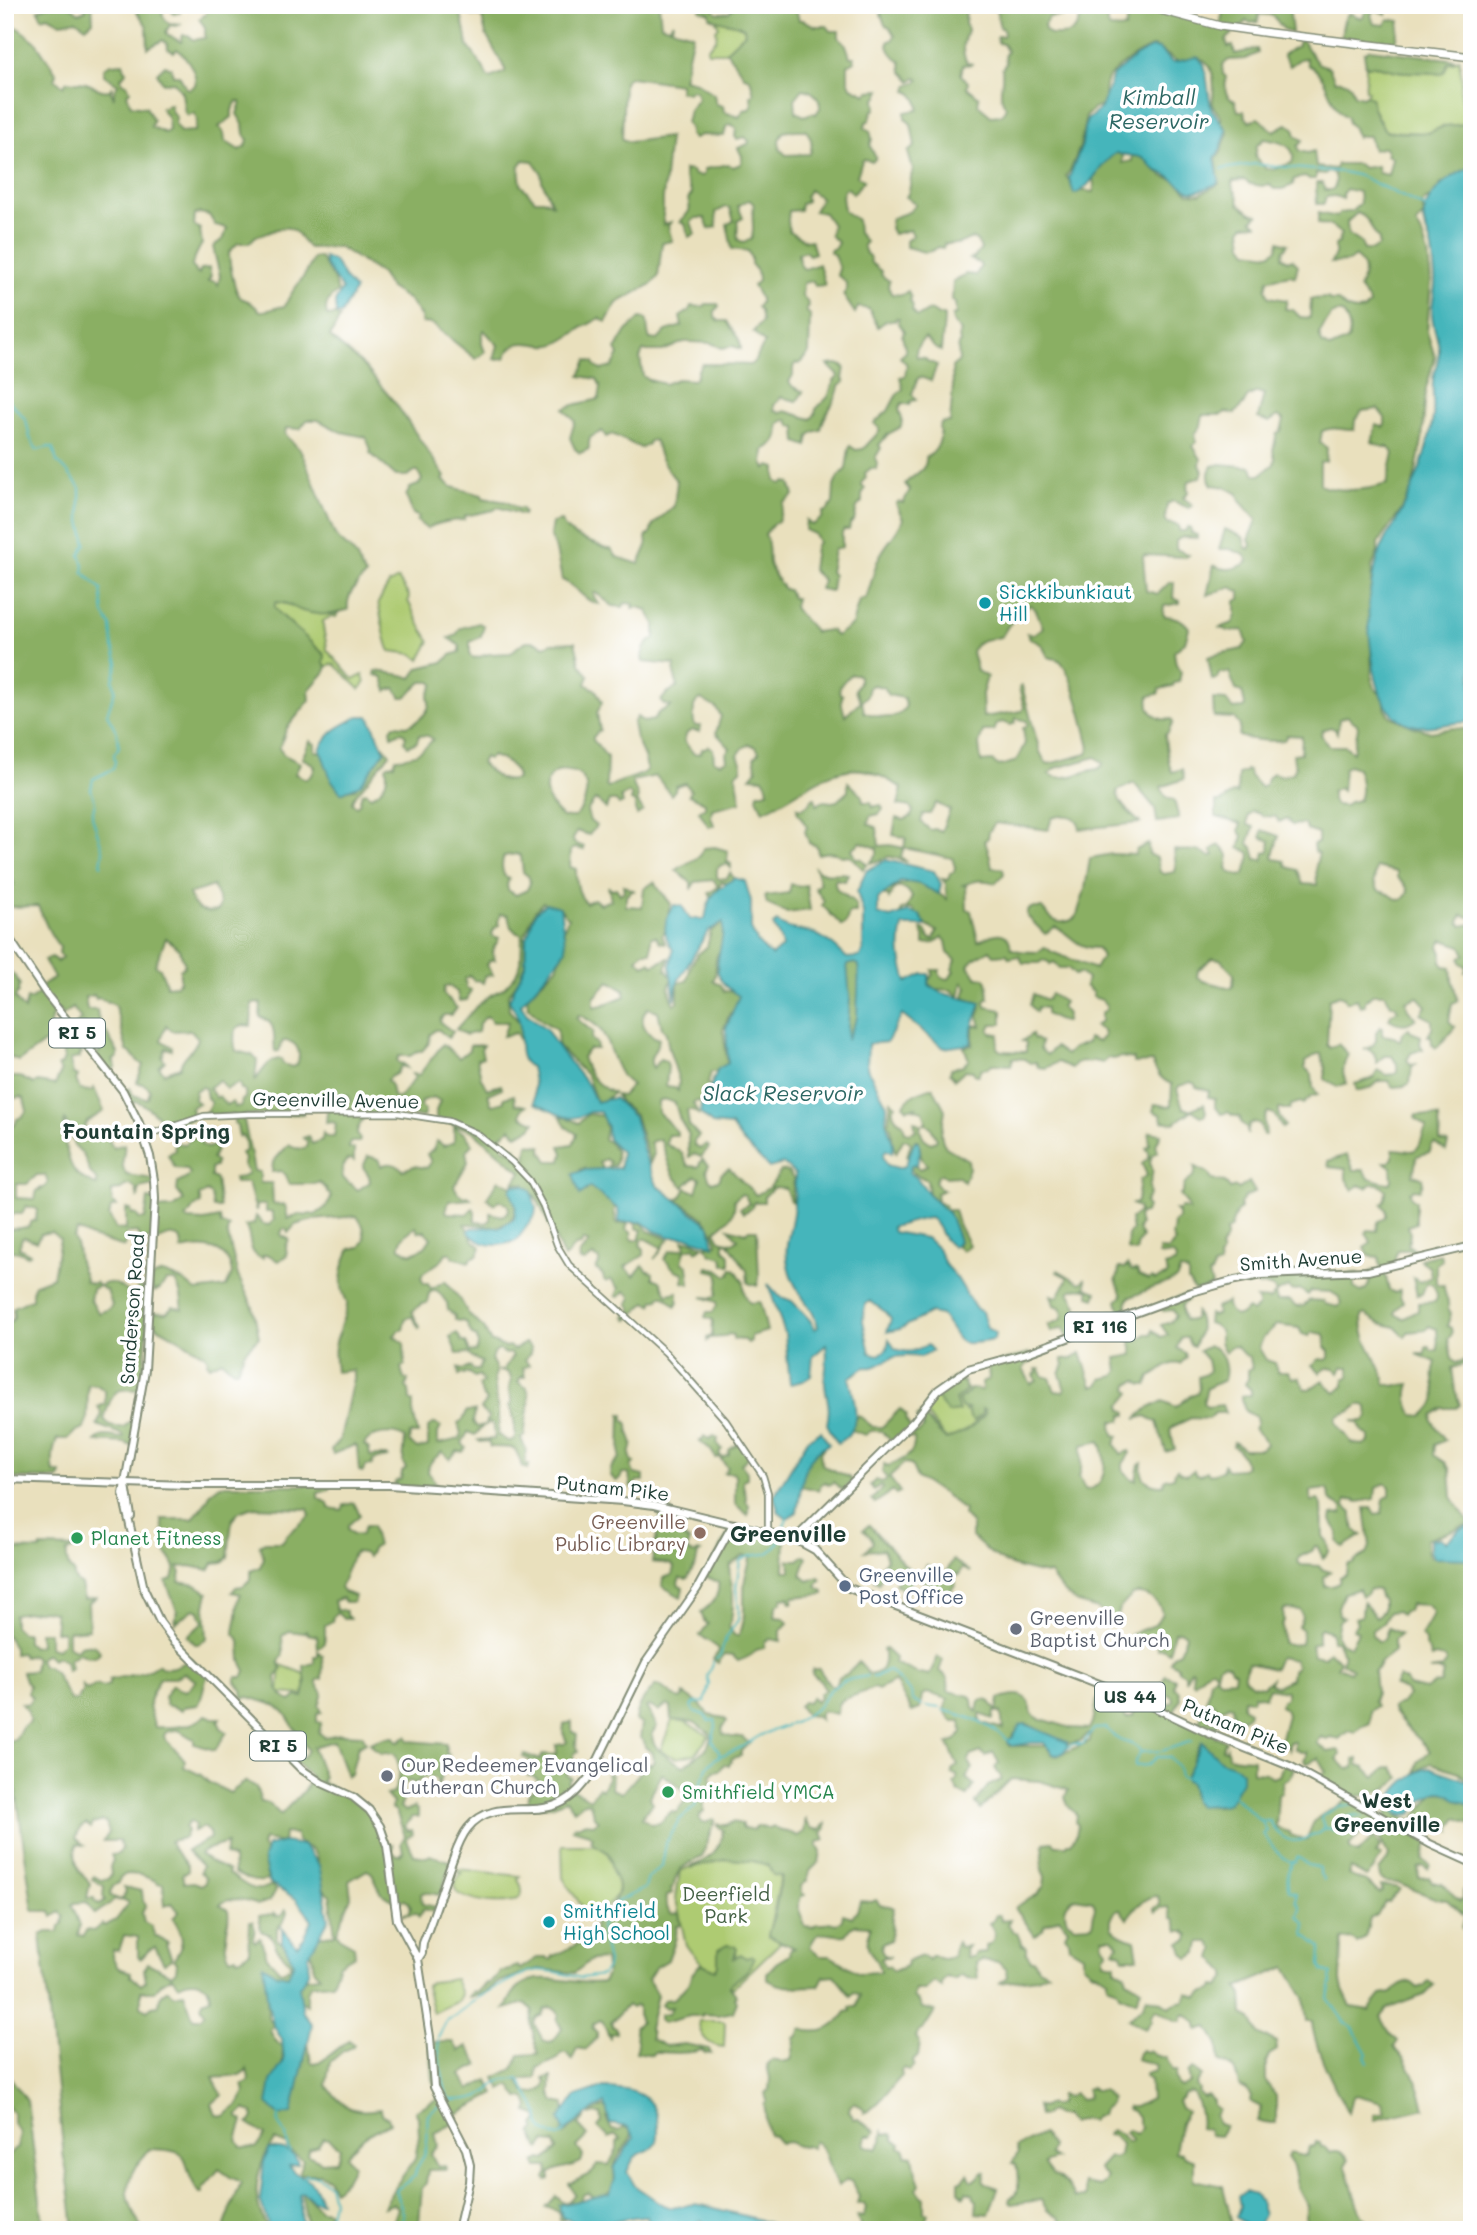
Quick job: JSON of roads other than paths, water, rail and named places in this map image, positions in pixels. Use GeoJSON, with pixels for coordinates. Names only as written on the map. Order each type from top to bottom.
{"type":"FeatureCollection","features":[{"type":"Feature","properties":{"kind":"highway"},"geometry":{"type":"LineString","coordinates":[[1142,5],[1217,25],[1280,35],[1472,57]]}},
{"type":"Feature","properties":{"kind":"main road","name":"RI 5"},"geometry":{"type":"LineString","coordinates":[[5,932],[47,995],[123,1091],[144,1136]]}},
{"type":"Feature","properties":{"kind":"main road","name":"Greenville Avenue"},"geometry":{"type":"LineString","coordinates":[[144,1136],[196,1118],[229,1114],[397,1113],[449,1121],[476,1133],[512,1162],[529,1180],[541,1200],[556,1245],[569,1265],[666,1353],[726,1421],[763,1476],[768,1493],[771,1533]]}},
{"type":"Feature","properties":{"kind":"main road","name":"Sanderson Road"},"geometry":{"type":"LineString","coordinates":[[126,1483],[145,1370],[154,1211],[154,1180],[144,1136]]}},
{"type":"Feature","properties":{"kind":"main road","name":"Smith Avenue"},"geometry":{"type":"LineString","coordinates":[[791,1538],[914,1421],[938,1390],[968,1369],[1027,1353],[1226,1282],[1262,1275],[1368,1271],[1472,1246]]}},
{"type":"Feature","properties":{"kind":"main road"},"geometry":{"type":"LineString","coordinates":[[128,1469],[133,1479],[141,1483]]}},
{"type":"Feature","properties":{"kind":"main road","name":"Putnam Pike"},"geometry":{"type":"LineString","coordinates":[[5,1479],[112,1483],[389,1485],[642,1503],[791,1538],[815,1550],[849,1588],[1128,1695],[1208,1733],[1298,1770],[1430,1844],[1472,1863]]}},
{"type":"Feature","properties":{"kind":"main road"},"geometry":{"type":"LineString","coordinates":[[112,1483],[119,1487],[123,1494]]}},
{"type":"Feature","properties":{"kind":"main road","name":"RI 5"},"geometry":{"type":"LineString","coordinates":[[126,1483],[123,1494],[131,1525]]}},
{"type":"Feature","properties":{"kind":"main road","name":"RI 5"},"geometry":{"type":"LineString","coordinates":[[126,1483],[131,1525],[144,1589],[154,1612],[169,1634],[301,1769],[322,1783],[353,1797],[375,1817],[387,1846],[397,1920],[418,1959],[435,2087],[466,2149],[470,2165],[469,2182],[458,2230]]}},
{"type":"Feature","properties":{"kind":"main road"},"geometry":{"type":"LineString","coordinates":[[718,1520],[725,1528],[726,1539]]}},
{"type":"Feature","properties":{"kind":"main road"},"geometry":{"type":"LineString","coordinates":[[418,1959],[467,1829],[484,1814],[494,1810],[550,1807],[562,1803],[578,1791],[590,1776],[646,1662],[696,1589],[733,1524]]}},
{"type":"Feature","properties":{"kind":"water","name":"Kimball Reservoir"},"geometry":{"type":"Polygon","coordinates":[[[1151,48],[1159,49],[1172,62],[1198,57],[1204,64],[1211,108],[1227,130],[1215,158],[1219,180],[1217,184],[1190,191],[1154,169],[1144,159],[1116,153],[1086,187],[1074,194],[1069,178],[1082,145],[1087,120],[1101,108],[1113,75],[1151,48]]]}},
{"type":"Feature","properties":{"kind":"water"},"geometry":{"type":"Polygon","coordinates":[[[1471,167],[1472,722],[1416,726],[1394,715],[1380,694],[1370,636],[1370,591],[1384,541],[1400,514],[1418,473],[1433,417],[1433,380],[1439,349],[1432,318],[1435,281],[1433,260],[1424,214],[1436,191],[1456,174],[1471,167]]]}},
{"type":"Feature","properties":{"kind":"water"},"geometry":{"type":"Polygon","coordinates":[[[324,257],[334,261],[355,290],[341,314],[336,314],[335,302],[342,289],[326,266],[324,257]]]}},
{"type":"Feature","properties":{"kind":"water"},"geometry":{"type":"Polygon","coordinates":[[[359,716],[369,716],[385,751],[360,785],[341,793],[331,779],[320,749],[332,732],[359,716]]]}},
{"type":"Feature","properties":{"kind":"water","name":"Slack Reservoir"},"geometry":{"type":"Polygon","coordinates":[[[886,860],[934,871],[941,884],[939,894],[919,884],[901,881],[878,899],[878,914],[890,918],[908,912],[920,915],[926,926],[903,926],[901,954],[907,982],[929,974],[929,985],[942,993],[981,1003],[972,1028],[971,1044],[944,1048],[902,1015],[887,1042],[868,1044],[867,1068],[887,1105],[886,1121],[893,1144],[892,1153],[886,1150],[883,1156],[887,1165],[898,1168],[905,1166],[915,1141],[919,1142],[917,1164],[911,1165],[909,1173],[917,1178],[949,1214],[959,1241],[953,1247],[930,1218],[891,1227],[893,1232],[926,1238],[938,1249],[946,1266],[957,1278],[975,1308],[982,1312],[987,1328],[995,1333],[994,1340],[965,1343],[957,1338],[941,1315],[930,1313],[900,1329],[887,1332],[891,1319],[870,1301],[865,1304],[863,1321],[870,1353],[879,1355],[887,1349],[889,1339],[895,1349],[900,1351],[912,1351],[928,1345],[932,1351],[921,1357],[892,1358],[876,1366],[865,1367],[849,1378],[855,1405],[854,1423],[846,1437],[837,1443],[827,1424],[829,1407],[825,1385],[826,1345],[813,1356],[811,1376],[790,1384],[785,1334],[768,1284],[779,1296],[792,1301],[815,1329],[818,1327],[813,1313],[793,1281],[787,1257],[794,1208],[795,1174],[783,1164],[769,1168],[731,1126],[712,1124],[700,1113],[701,1105],[711,1096],[711,1085],[718,1069],[728,1063],[726,1028],[739,996],[727,988],[718,972],[723,922],[708,931],[677,983],[675,1000],[670,967],[673,950],[665,928],[674,905],[682,906],[690,919],[705,919],[708,904],[714,894],[735,878],[745,881],[751,901],[751,929],[758,943],[771,956],[782,947],[773,925],[777,922],[822,937],[847,958],[859,957],[863,951],[863,913],[857,892],[866,871],[886,860]],[[847,965],[850,998],[847,1040],[857,1018],[859,965],[847,965]]]}},
{"type":"Feature","properties":{"kind":"water"},"geometry":{"type":"Polygon","coordinates":[[[546,903],[560,907],[566,949],[521,1004],[527,1014],[546,1029],[588,1085],[596,1102],[614,1098],[634,1117],[657,1185],[710,1226],[714,1246],[688,1237],[671,1237],[642,1222],[619,1222],[618,1209],[590,1187],[580,1195],[573,1174],[584,1170],[620,1168],[621,1152],[608,1139],[607,1127],[600,1112],[589,1112],[575,1118],[534,1103],[531,1067],[526,1064],[521,1054],[518,1018],[509,1000],[525,965],[526,941],[535,913],[546,903]]]}},
{"type":"Feature","properties":{"kind":"water"},"geometry":{"type":"Polygon","coordinates":[[[514,1185],[525,1186],[531,1190],[535,1215],[516,1241],[490,1245],[478,1241],[468,1231],[471,1228],[501,1227],[514,1219],[516,1206],[510,1190],[514,1185]]]}},
{"type":"Feature","properties":{"kind":"water"},"geometry":{"type":"Polygon","coordinates":[[[821,1431],[829,1444],[820,1449],[808,1464],[797,1512],[787,1518],[778,1511],[774,1496],[808,1439],[821,1431]]]}},
{"type":"Feature","properties":{"kind":"water"},"geometry":{"type":"Polygon","coordinates":[[[1470,1526],[1472,1559],[1433,1558],[1430,1540],[1440,1538],[1446,1542],[1460,1529],[1470,1526]]]}},
{"type":"Feature","properties":{"kind":"water"},"geometry":{"type":"Polygon","coordinates":[[[1025,1724],[1067,1742],[1068,1747],[1061,1754],[1054,1755],[1044,1743],[1012,1746],[1008,1740],[1025,1724]]]}},
{"type":"Feature","properties":{"kind":"water"},"geometry":{"type":"Polygon","coordinates":[[[1202,1742],[1221,1761],[1236,1766],[1242,1772],[1242,1781],[1229,1803],[1198,1806],[1194,1801],[1186,1775],[1202,1742]]]}},
{"type":"Feature","properties":{"kind":"water"},"geometry":{"type":"Polygon","coordinates":[[[1431,1768],[1472,1785],[1472,1808],[1441,1792],[1426,1798],[1412,1814],[1400,1815],[1391,1809],[1390,1799],[1402,1784],[1413,1775],[1431,1768]]]}},
{"type":"Feature","properties":{"kind":"water"},"geometry":{"type":"Polygon","coordinates":[[[284,1842],[303,1845],[319,1865],[329,1919],[309,1955],[308,1973],[299,1987],[303,2012],[312,2025],[292,2113],[279,2115],[267,2104],[271,2081],[284,2061],[282,2040],[273,2024],[263,1965],[276,1974],[288,1976],[294,1963],[282,1941],[282,1928],[297,1946],[312,1920],[296,1899],[269,1882],[263,1859],[267,1846],[284,1842]]]}},
{"type":"Feature","properties":{"kind":"water"},"geometry":{"type":"Polygon","coordinates":[[[600,2088],[636,2093],[643,2096],[654,2109],[658,2127],[657,2141],[650,2149],[635,2157],[627,2172],[635,2186],[672,2208],[694,2204],[706,2206],[788,2230],[714,2230],[701,2220],[689,2230],[647,2230],[650,2225],[647,2216],[587,2224],[562,2217],[559,2205],[610,2194],[615,2179],[614,2168],[634,2137],[628,2127],[610,2124],[605,2103],[565,2132],[559,2119],[576,2096],[600,2088]]]}},
{"type":"Feature","properties":{"kind":"water"},"geometry":{"type":"Polygon","coordinates":[[[269,2149],[291,2153],[298,2164],[289,2166],[291,2169],[309,2180],[318,2193],[321,2202],[314,2201],[303,2192],[299,2194],[303,2230],[270,2230],[260,2200],[264,2161],[269,2149]]]}},
{"type":"Feature","properties":{"kind":"water"},"geometry":{"type":"Polygon","coordinates":[[[1245,2192],[1255,2195],[1260,2202],[1264,2215],[1258,2230],[1247,2226],[1236,2217],[1240,2206],[1238,2196],[1245,2192]]]}},
{"type":"Feature","properties":{"kind":"waterway"},"geometry":{"type":"LineString","coordinates":[[1222,169],[1255,164],[1314,170]]}},
{"type":"Feature","properties":{"kind":"waterway"},"geometry":{"type":"LineString","coordinates":[[1317,170],[1360,176],[1426,208]]}},
{"type":"Feature","properties":{"kind":"waterway"},"geometry":{"type":"LineString","coordinates":[[5,396],[26,420],[30,438],[37,450],[53,448],[57,462],[80,488],[80,516],[86,544],[80,555],[84,565],[83,572],[101,589],[104,614],[111,626],[118,663],[113,680],[115,690],[107,714],[117,732],[119,747],[114,754],[113,769],[93,779],[91,789],[95,802],[92,816],[103,851],[101,865]]}},
{"type":"Feature","properties":{"kind":"waterway"},"geometry":{"type":"LineString","coordinates":[[781,1534],[787,1518]]}},
{"type":"Feature","properties":{"kind":"waterway"},"geometry":{"type":"LineString","coordinates":[[716,1659],[738,1620],[736,1588],[740,1561],[772,1551],[780,1539]]}},
{"type":"Feature","properties":{"kind":"waterway"},"geometry":{"type":"LineString","coordinates":[[713,1662],[707,1676],[709,1684],[705,1702],[692,1706],[694,1711],[704,1715],[709,1721],[715,1720],[712,1741],[719,1751],[719,1757]]}},
{"type":"Feature","properties":{"kind":"waterway"},"geometry":{"type":"LineString","coordinates":[[872,1677],[888,1670],[911,1692],[912,1701],[922,1705]]}},
{"type":"Feature","properties":{"kind":"waterway"},"geometry":{"type":"LineString","coordinates":[[697,1795],[707,1767],[717,1757],[738,1749],[761,1735],[796,1722],[817,1708],[830,1690],[842,1681],[867,1676]]}},
{"type":"Feature","properties":{"kind":"waterway"},"geometry":{"type":"LineString","coordinates":[[926,1706],[940,1708]]}},
{"type":"Feature","properties":{"kind":"waterway"},"geometry":{"type":"LineString","coordinates":[[943,1710],[978,1721],[1008,1740]]}},
{"type":"Feature","properties":{"kind":"waterway"},"geometry":{"type":"LineString","coordinates":[[1068,1747],[1083,1744],[1094,1729],[1106,1728],[1116,1738],[1139,1749],[1141,1752],[1135,1766],[1148,1765],[1156,1757],[1169,1757],[1178,1767],[1180,1777],[1186,1778]]}},
{"type":"Feature","properties":{"kind":"waterway"},"geometry":{"type":"LineString","coordinates":[[1142,1752],[1162,1751],[1192,1741]]}},
{"type":"Feature","properties":{"kind":"waterway"},"geometry":{"type":"LineString","coordinates":[[1233,1795],[1259,1820],[1270,1821],[1282,1836],[1296,1841],[1321,1831],[1324,1826],[1322,1816],[1339,1806],[1353,1805]]}},
{"type":"Feature","properties":{"kind":"waterway"},"geometry":{"type":"LineString","coordinates":[[438,2037],[447,2020],[473,2001],[528,1972],[556,1972],[581,1978],[602,1975],[608,1962],[600,1927],[617,1902],[645,1888],[648,1878],[662,1866],[666,1843],[679,1820],[695,1807],[697,1799]]}},
{"type":"Feature","properties":{"kind":"waterway"},"geometry":{"type":"LineString","coordinates":[[1362,1804],[1382,1804]]}},
{"type":"Feature","properties":{"kind":"waterway"},"geometry":{"type":"LineString","coordinates":[[1324,1829],[1329,1828],[1344,1835],[1346,1828],[1343,1822],[1347,1817],[1363,1816]]}},
{"type":"Feature","properties":{"kind":"waterway"},"geometry":{"type":"LineString","coordinates":[[1261,1820],[1267,1831],[1263,1834],[1279,1854],[1291,1862],[1288,1872],[1289,1890],[1296,1893],[1296,1901],[1301,1908],[1298,1916],[1305,1923],[1305,1935],[1321,1948],[1320,1965],[1323,1970],[1332,1974],[1328,1998],[1345,2023],[1353,2028],[1367,2054],[1365,2057],[1368,2063]]}},
{"type":"Feature","properties":{"kind":"waterway"},"geometry":{"type":"LineString","coordinates":[[1291,1862],[1295,1862],[1296,1857],[1308,1865],[1320,1868],[1324,1880]]}},
{"type":"Feature","properties":{"kind":"waterway"},"geometry":{"type":"LineString","coordinates":[[438,2040],[440,2066],[447,2096],[445,2102]]}},
{"type":"Feature","properties":{"kind":"waterway"},"geometry":{"type":"LineString","coordinates":[[496,2084],[504,2080],[519,2079]]}},
{"type":"Feature","properties":{"kind":"waterway"},"geometry":{"type":"LineString","coordinates":[[520,2081],[539,2113],[544,2131],[559,2137],[565,2132]]}},
{"type":"Feature","properties":{"kind":"waterway"},"geometry":{"type":"LineString","coordinates":[[447,2096],[452,2100],[475,2097],[486,2093],[494,2085]]}},
{"type":"Feature","properties":{"kind":"waterway"},"geometry":{"type":"LineString","coordinates":[[397,2230],[404,2216],[396,2190],[415,2176],[427,2145],[428,2114],[440,2106]]}},
{"type":"Feature","properties":{"kind":"waterway"},"geometry":{"type":"LineString","coordinates":[[279,2115],[278,2124],[286,2135],[291,2152]]}},
{"type":"Feature","properties":{"kind":"waterway"},"geometry":{"type":"LineString","coordinates":[[304,2177],[317,2176],[329,2184],[333,2201],[330,2215],[334,2230]]}},
{"type":"Feature","properties":{"kind":"place","name":"Sickkibunkiaut Hill"},"geometry":{"type":"Point","coordinates":[985,603]}},
{"type":"Feature","properties":{"kind":"place","name":"Greenville Public Library"},"geometry":{"type":"Point","coordinates":[700,1533]}},
{"type":"Feature","properties":{"kind":"place","name":"Planet Fitness"},"geometry":{"type":"Point","coordinates":[77,1538]}},
{"type":"Feature","properties":{"kind":"place","name":"Greenville Post Office"},"geometry":{"type":"Point","coordinates":[845,1586]}},
{"type":"Feature","properties":{"kind":"place","name":"Greenville Baptist Church"},"geometry":{"type":"Point","coordinates":[1016,1629]}},
{"type":"Feature","properties":{"kind":"place","name":"Our Redeemer Evangelical Lutheran Church"},"geometry":{"type":"Point","coordinates":[387,1776]}},
{"type":"Feature","properties":{"kind":"place","name":"Smithfield YMCA"},"geometry":{"type":"Point","coordinates":[668,1792]}},
{"type":"Feature","properties":{"kind":"place","name":"Smithfield High School"},"geometry":{"type":"Point","coordinates":[549,1922]}},
{"type":"Feature","properties":{"kind":"district","name":"Fountain Spring"},"geometry":{"type":"Point","coordinates":[146,1132]}},
{"type":"Feature","properties":{"kind":"district","name":"Greenville"},"geometry":{"type":"Point","coordinates":[788,1534]}},
{"type":"Feature","properties":{"kind":"district","name":"West Greenville"},"geometry":{"type":"Point","coordinates":[1387,1813]}},
{"type":"Feature","properties":{"kind":"park label","name":"Deerfield Park"},"geometry":{"type":"Point","coordinates":[726,1905]}}]}
